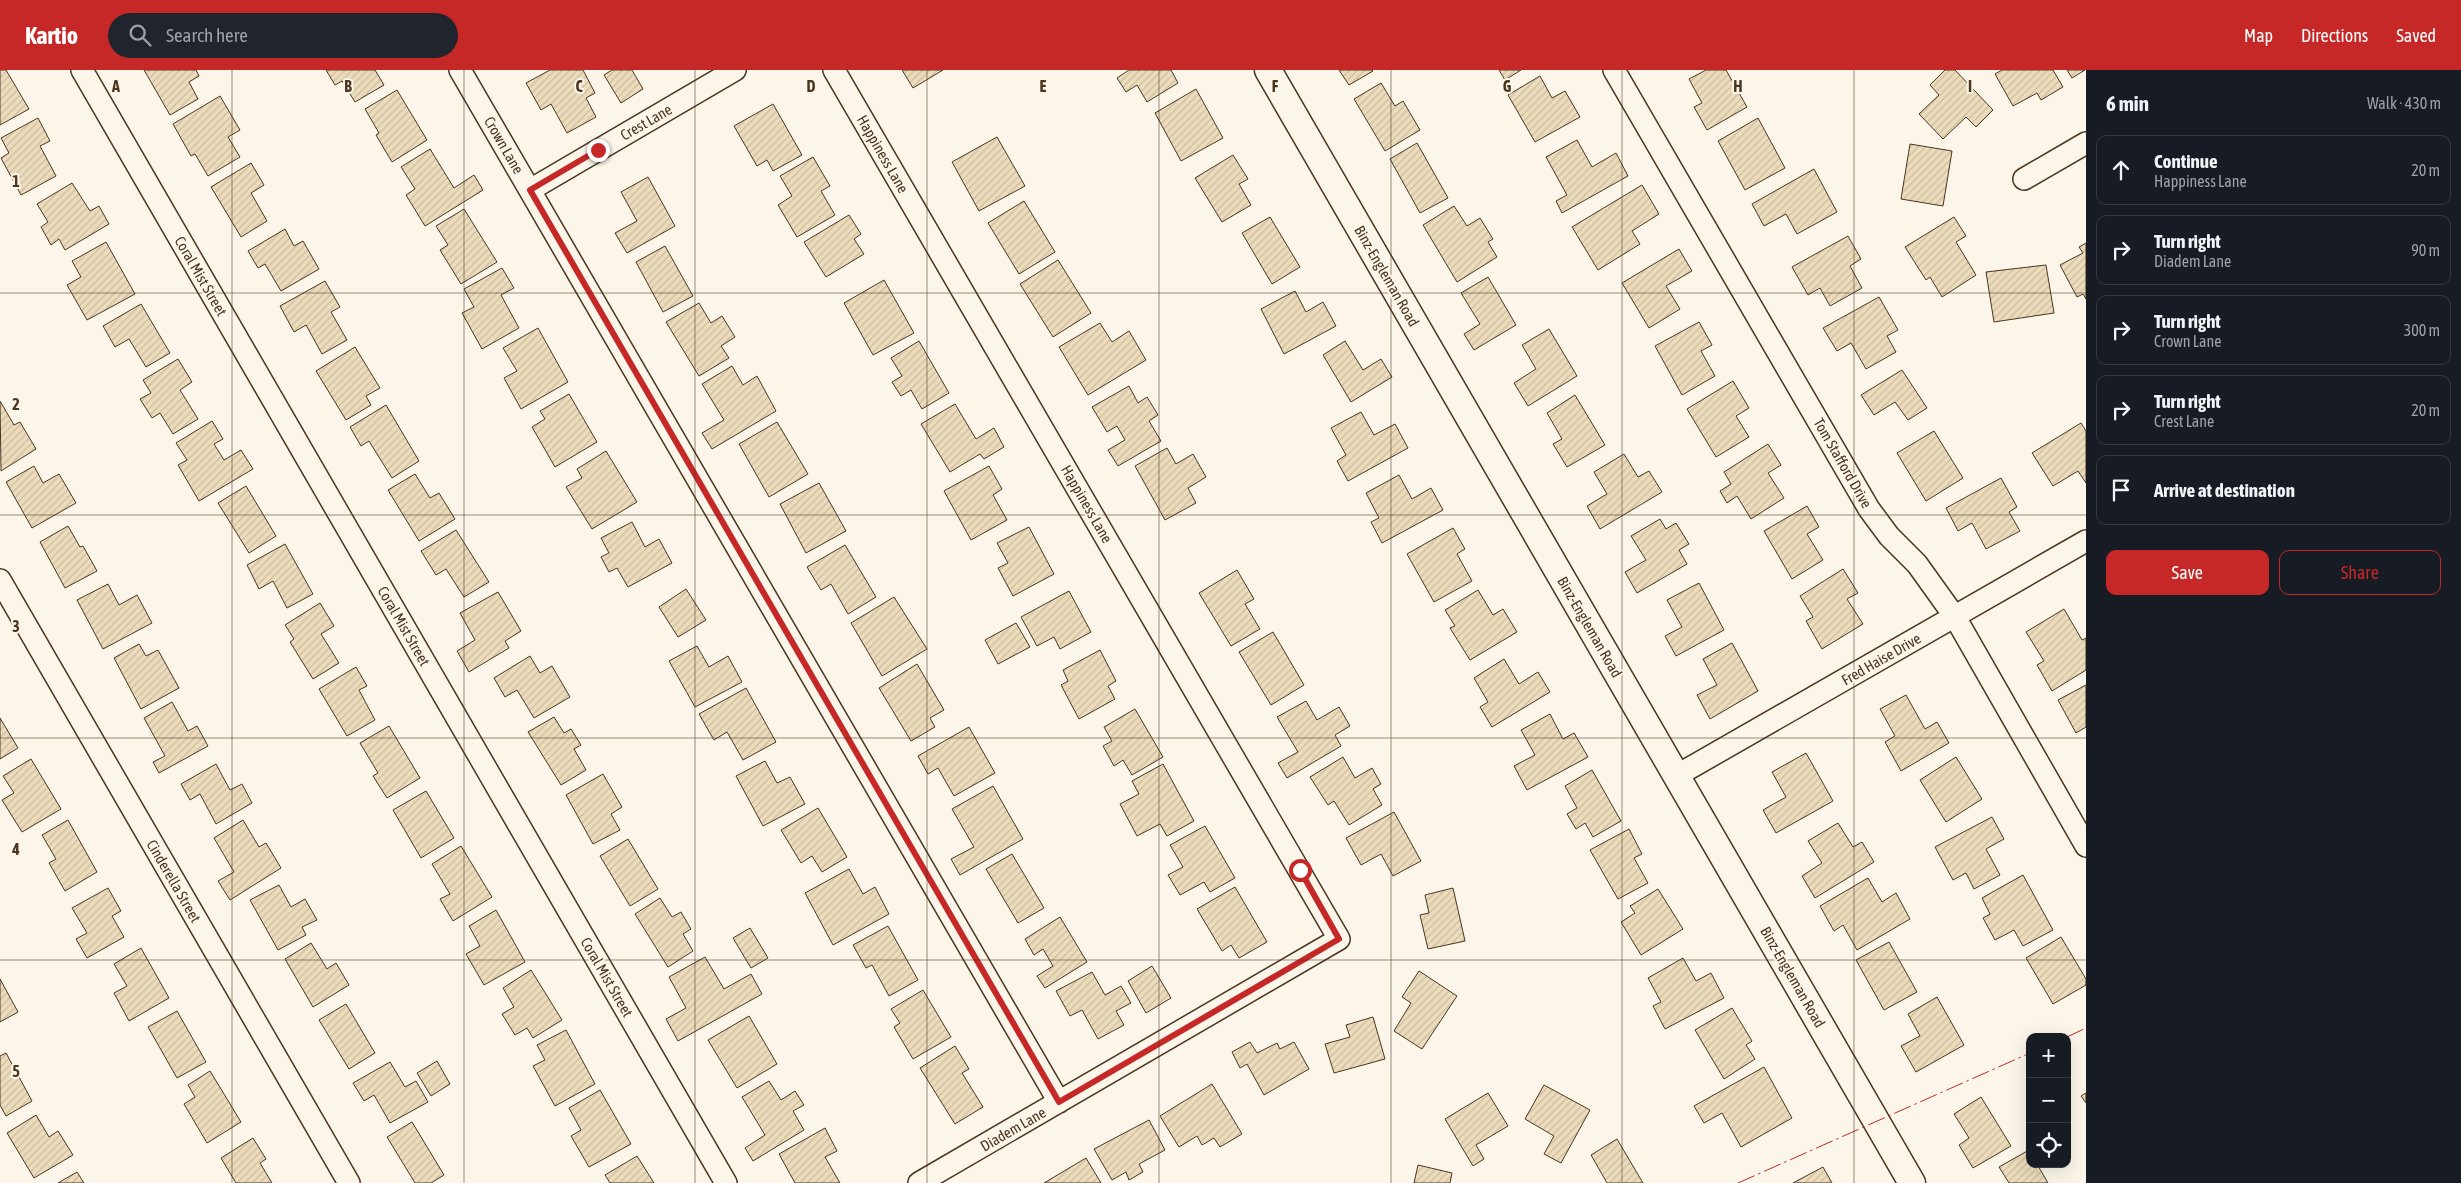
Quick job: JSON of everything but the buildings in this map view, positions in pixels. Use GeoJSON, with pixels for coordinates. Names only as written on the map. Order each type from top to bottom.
{"type":"FeatureCollection","features":[{"type":"Feature","properties":{"kind":"street","name":"Coral Mist Street"},"geometry":{"type":"LineString","coordinates":[[82,70],[726,1183]]}},
{"type":"Feature","properties":{"kind":"street","name":"Crown Lane"},"geometry":{"type":"LineString","coordinates":[[460,70],[1059,1102]]}},
{"type":"Feature","properties":{"kind":"street","name":"Crest Lane"},"geometry":{"type":"LineString","coordinates":[[530,190],[735,70]]}},
{"type":"Feature","properties":{"kind":"street","name":"Happiness Lane"},"geometry":{"type":"LineString","coordinates":[[834,70],[1339,939]]}},
{"type":"Feature","properties":{"kind":"street","name":"Binz-Engleman Road"},"geometry":{"type":"LineString","coordinates":[[1268,70],[1912,1183]]}},
{"type":"Feature","properties":{"kind":"street","name":"Tom Stafford Drive"},"geometry":{"type":"LineString","coordinates":[[1614,70],[1869,509],[1889,536],[1917,564],[1955,617],[2086,846]]}},
{"type":"Feature","properties":{"kind":"street"},"geometry":{"type":"LineString","coordinates":[[2024,179],[2086,143]]}},
{"type":"Feature","properties":{"kind":"street","name":"Fred Haise Drive"},"geometry":{"type":"LineString","coordinates":[[1676,776],[2086,540]]}},
{"type":"Feature","properties":{"kind":"street","name":"Cinderella Street"},"geometry":{"type":"LineString","coordinates":[[0,580],[349,1183]]}},
{"type":"Feature","properties":{"kind":"street","name":"Diadem Lane"},"geometry":{"type":"LineString","coordinates":[[919,1183],[1339,939]]}},
{"type":"Feature","properties":{"kind":"power"},"geometry":{"type":"LineString","coordinates":[[2071,1035],[2086,1028]]}},
{"type":"Feature","properties":{"kind":"power"},"geometry":{"type":"LineString","coordinates":[[1738,1183],[2026,1055]]}},
{"type":"Feature","properties":{"kind":"route"},"geometry":{"type":"LineString","coordinates":[[598,150],[530,190],[1059,1102],[1339,939],[1300,870]]}}]}
